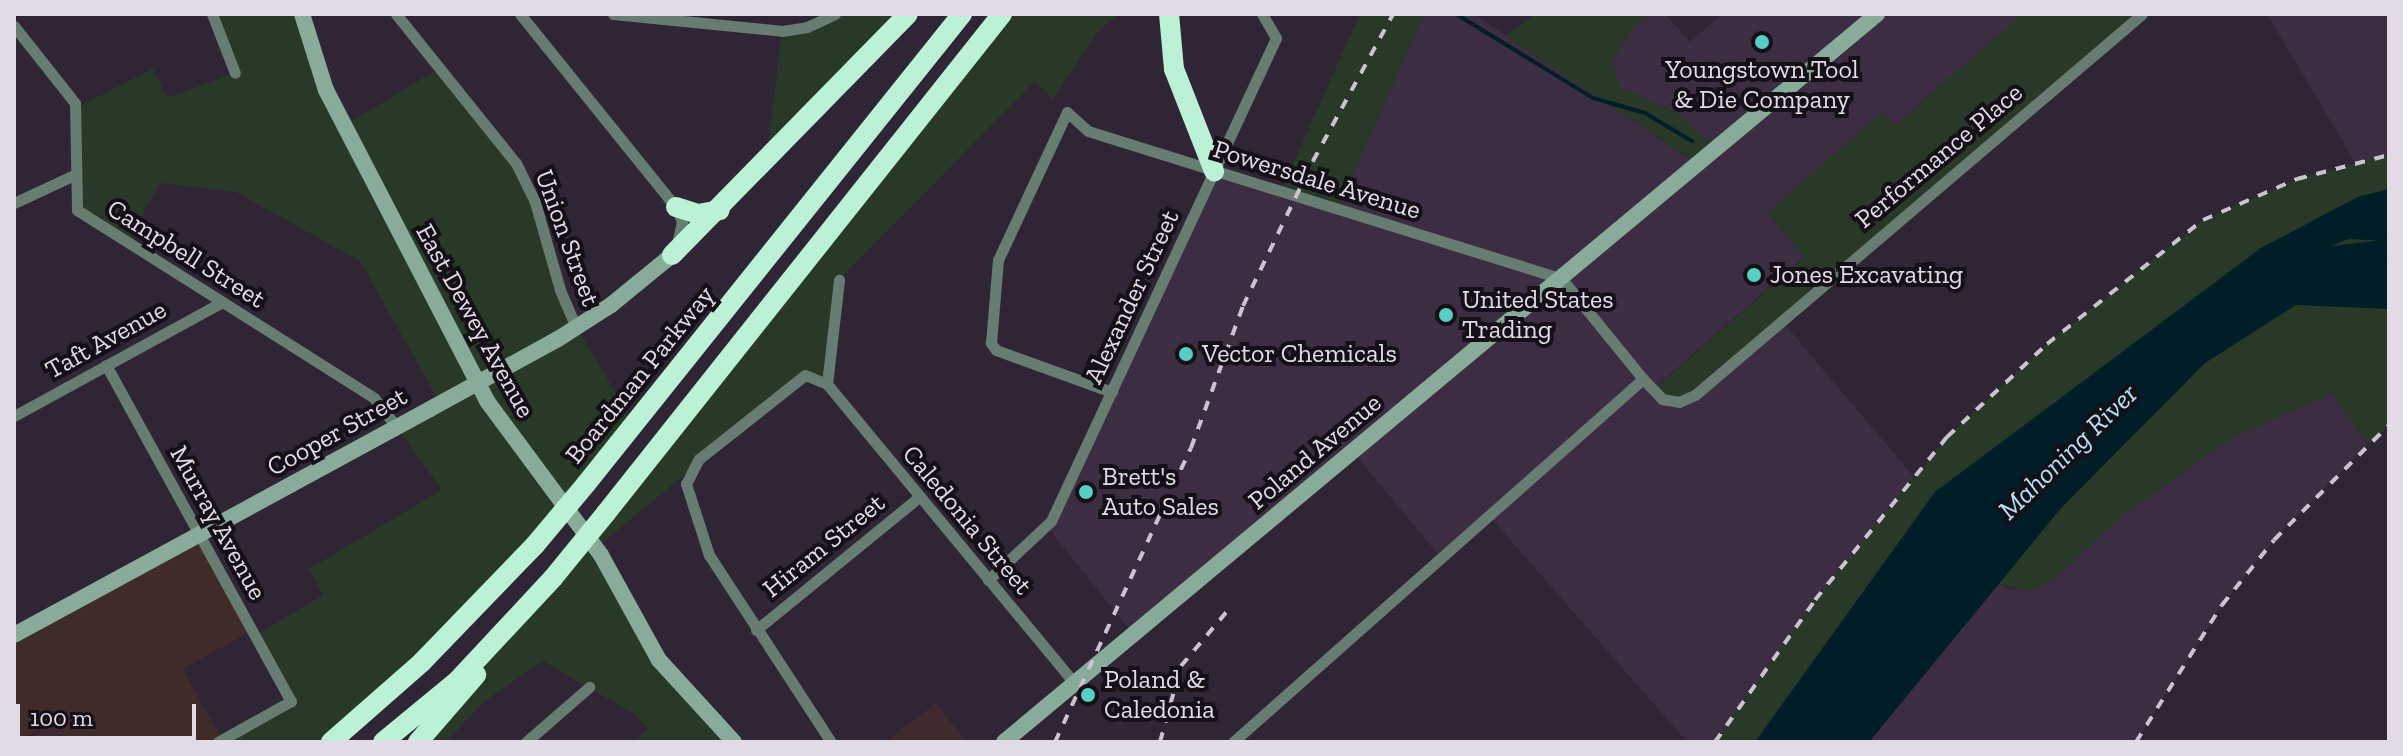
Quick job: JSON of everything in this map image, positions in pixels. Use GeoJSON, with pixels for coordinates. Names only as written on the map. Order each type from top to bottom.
{"type":"FeatureCollection","features":[{"type":"Feature","properties":{"kind":"highway"},"geometry":{"type":"LineString","coordinates":[[672,255],[720,210],[908,14]]}},
{"type":"Feature","properties":{"kind":"highway","name":"Boardman Parkway"},"geometry":{"type":"LineString","coordinates":[[331,742],[431,654],[535,545],[962,14]]}},
{"type":"Feature","properties":{"kind":"highway"},"geometry":{"type":"LineString","coordinates":[[383,742],[457,681],[553,578],[1002,14]]}},
{"type":"Feature","properties":{"kind":"highway"},"geometry":{"type":"LineString","coordinates":[[1169,14],[1174,69],[1214,171]]}},
{"type":"Feature","properties":{"kind":"highway"},"geometry":{"type":"LineString","coordinates":[[676,207],[698,214],[720,210]]}},
{"type":"Feature","properties":{"kind":"highway"},"geometry":{"type":"LineString","coordinates":[[418,742],[537,596]]}},
{"type":"Feature","properties":{"kind":"street"},"geometry":{"type":"LineString","coordinates":[[212,14],[235,73]]}},
{"type":"Feature","properties":{"kind":"street","name":"Union Street"},"geometry":{"type":"LineString","coordinates":[[396,14],[516,163],[535,202],[560,290],[576,327]]}},
{"type":"Feature","properties":{"kind":"street"},"geometry":{"type":"LineString","coordinates":[[520,14],[676,207],[682,230],[672,255]]}},
{"type":"Feature","properties":{"kind":"street"},"geometry":{"type":"LineString","coordinates":[[613,14],[675,17],[782,31],[807,27],[835,14]]}},
{"type":"Feature","properties":{"kind":"street","name":"Alexander Street"},"geometry":{"type":"LineString","coordinates":[[988,580],[1050,524],[1276,38],[1262,14]]}},
{"type":"Feature","properties":{"kind":"street","name":"Poland Avenue"},"geometry":{"type":"LineString","coordinates":[[1004,742],[1877,14]]}},
{"type":"Feature","properties":{"kind":"street","name":"Performance Place"},"geometry":{"type":"LineString","coordinates":[[1561,278],[1643,379],[1670,403],[1695,395],[2142,14]]}},
{"type":"Feature","properties":{"kind":"street","name":"East Dewey Avenue"},"geometry":{"type":"LineString","coordinates":[[299,17],[326,90],[487,401],[601,555],[659,660],[734,742]]}},
{"type":"Feature","properties":{"kind":"street","name":"Campbell Street"},"geometry":{"type":"LineString","coordinates":[[14,26],[75,103],[77,210],[374,398],[397,427]]}},
{"type":"Feature","properties":{"kind":"street","name":"Powersdale Avenue"},"geometry":{"type":"LineString","coordinates":[[1112,392],[996,350],[991,343],[998,260],[1067,112],[1088,131],[1561,278]]}},
{"type":"Feature","properties":{"kind":"street"},"geometry":{"type":"LineString","coordinates":[[14,203],[76,174]]}},
{"type":"Feature","properties":{"kind":"street","name":"Cooper Street"},"geometry":{"type":"LineString","coordinates":[[14,635],[558,339],[672,255]]}},
{"type":"Feature","properties":{"kind":"street"},"geometry":{"type":"LineString","coordinates":[[831,742],[709,555],[689,499],[688,475],[699,459],[797,377],[811,375],[827,384],[839,280]]}},
{"type":"Feature","properties":{"kind":"street","name":"Taft Avenue"},"geometry":{"type":"LineString","coordinates":[[14,416],[220,303]]}},
{"type":"Feature","properties":{"kind":"street","name":"Murray Avenue"},"geometry":{"type":"LineString","coordinates":[[106,365],[291,701],[218,742]]}},
{"type":"Feature","properties":{"kind":"street"},"geometry":{"type":"LineString","coordinates":[[1233,742],[1643,379]]}},
{"type":"Feature","properties":{"kind":"street","name":"Caledonia Street"},"geometry":{"type":"LineString","coordinates":[[827,384],[1074,683]]}},
{"type":"Feature","properties":{"kind":"street","name":"Hiram Street"},"geometry":{"type":"LineString","coordinates":[[756,630],[919,497]]}},
{"type":"Feature","properties":{"kind":"street"},"geometry":{"type":"LineString","coordinates":[[526,742],[589,687]]}},
{"type":"Feature","properties":{"kind":"shaded area"},"geometry":{"type":"Polygon","coordinates":[[[1424,14],[1474,14],[1697,164],[1676,112],[1619,87],[1613,60],[1629,32],[1649,14],[1665,14],[1690,42],[1722,14],[2022,14],[1894,126],[1882,113],[1768,213],[1804,257],[1653,389],[1781,320],[1914,477],[1815,600],[1715,742],[1687,742],[1491,518],[1442,559],[1353,452],[1134,635],[1047,527],[1214,171],[1337,210],[1424,14]]]}},
{"type":"Feature","properties":{"kind":"shaded area"},"geometry":{"type":"Polygon","coordinates":[[[2267,14],[2389,14],[2389,155],[2356,164],[2267,14]]]}},
{"type":"Feature","properties":{"kind":"shaded area"},"geometry":{"type":"Polygon","coordinates":[[[2332,393],[2368,444],[2274,540],[2222,605],[2136,742],[1869,742],[1999,584],[2012,590],[2051,582],[2125,513],[2232,438],[2332,393]]]}},
{"type":"Feature","properties":{"kind":"shaded area"},"geometry":{"type":"Polygon","coordinates":[[[199,535],[252,630],[183,669],[222,740],[69,742],[57,722],[14,742],[14,635],[199,535]]]}},
{"type":"Feature","properties":{"kind":"shaded area"},"geometry":{"type":"Polygon","coordinates":[[[936,703],[966,742],[885,742],[936,703]]]}},
{"type":"Feature","properties":{"kind":"shaded area"},"geometry":{"type":"Polygon","coordinates":[[[58,721],[69,742],[23,742],[58,721]]]}},
{"type":"Feature","properties":{"kind":"green space"},"geometry":{"type":"Polygon","coordinates":[[[212,14],[302,14],[344,126],[438,69],[516,164],[577,328],[635,425],[604,463],[331,742],[218,742],[290,701],[255,636],[323,595],[309,569],[442,490],[397,427],[440,403],[360,261],[236,192],[160,183],[127,242],[77,210],[76,108],[153,69],[167,98],[235,73],[212,14]]]}},
{"type":"Feature","properties":{"kind":"green space"},"geometry":{"type":"Polygon","coordinates":[[[835,14],[908,14],[766,162],[782,31],[835,14]]]}},
{"type":"Feature","properties":{"kind":"green space"},"geometry":{"type":"Polygon","coordinates":[[[1000,14],[1118,14],[1099,30],[1053,99],[1035,81],[839,280],[827,384],[805,375],[596,548],[633,620],[734,742],[634,742],[648,729],[633,713],[543,661],[482,703],[446,742],[418,742],[1000,14]]]}},
{"type":"Feature","properties":{"kind":"green space"},"geometry":{"type":"Polygon","coordinates":[[[1360,14],[1424,14],[1337,210],[1280,193],[1360,14]]]}},
{"type":"Feature","properties":{"kind":"green space"},"geometry":{"type":"Polygon","coordinates":[[[1535,14],[1649,14],[1629,32],[1613,59],[1619,87],[1676,112],[1716,148],[1698,164],[1506,36],[1535,14]]]}},
{"type":"Feature","properties":{"kind":"green space"},"geometry":{"type":"Polygon","coordinates":[[[2022,14],[2142,14],[1679,402],[1653,390],[1804,258],[1768,212],[1881,113],[1895,126],[2022,14]]]}},
{"type":"Feature","properties":{"kind":"green space"},"geometry":{"type":"Polygon","coordinates":[[[2389,155],[2389,189],[2358,197],[2261,248],[1935,492],[1755,742],[1715,742],[1815,600],[1947,437],[2047,344],[2203,220],[2297,179],[2389,155]]]}},
{"type":"Feature","properties":{"kind":"green space"},"geometry":{"type":"Polygon","coordinates":[[[2368,238],[2389,241],[2389,261],[2331,253],[2327,248],[2336,240],[2368,238]]]}},
{"type":"Feature","properties":{"kind":"green space"},"geometry":{"type":"Polygon","coordinates":[[[2348,304],[2389,309],[2389,425],[2368,444],[2332,393],[2232,438],[2125,513],[2051,582],[2030,591],[1999,584],[2061,508],[2205,363],[2296,305],[2348,304]]]}},
{"type":"Feature","properties":{"kind":"water"},"geometry":{"type":"Polygon","coordinates":[[[2389,189],[2389,241],[2348,239],[2327,248],[2332,253],[2389,261],[2389,309],[2296,305],[2205,363],[2061,508],[1869,742],[1755,742],[1935,492],[2261,248],[2358,197],[2389,189]]]}},
{"type":"Feature","properties":{"kind":"waterway"},"geometry":{"type":"LineString","coordinates":[[1456,14],[1593,98],[1645,113],[1692,141]]}},
{"type":"Feature","properties":{"kind":"waterway","name":"Mahoning River"},"geometry":{"type":"LineString","coordinates":[[2319,259],[2389,250]]}},
{"type":"Feature","properties":{"kind":"railway"},"geometry":{"type":"LineString","coordinates":[[1055,742],[1191,448],[1243,306],[1313,161],[1393,14]]}},
{"type":"Feature","properties":{"kind":"railway"},"geometry":{"type":"LineString","coordinates":[[1715,742],[1815,600],[1947,437],[2047,344],[2203,220],[2297,179],[2389,155]]}},
{"type":"Feature","properties":{"kind":"railway"},"geometry":{"type":"LineString","coordinates":[[2136,742],[2222,605],[2274,540],[2389,425]]}},
{"type":"Feature","properties":{"kind":"railway"},"geometry":{"type":"LineString","coordinates":[[1160,742],[1181,666],[1229,609]]}},
{"type":"Feature","properties":{"kind":"place","name":"Youngstown Tool & Die Company"},"geometry":{"type":"Point","coordinates":[1762,42]}},
{"type":"Feature","properties":{"kind":"place","name":"Jones Excavating"},"geometry":{"type":"Point","coordinates":[1754,275]}},
{"type":"Feature","properties":{"kind":"place","name":"United States Trading"},"geometry":{"type":"Point","coordinates":[1446,315]}},
{"type":"Feature","properties":{"kind":"place","name":"Vector Chemicals"},"geometry":{"type":"Point","coordinates":[1186,354]}},
{"type":"Feature","properties":{"kind":"place","name":"Brett's Auto Sales"},"geometry":{"type":"Point","coordinates":[1086,492]}},
{"type":"Feature","properties":{"kind":"place","name":"Poland & Caledonia"},"geometry":{"type":"Point","coordinates":[1088,695]}}]}
